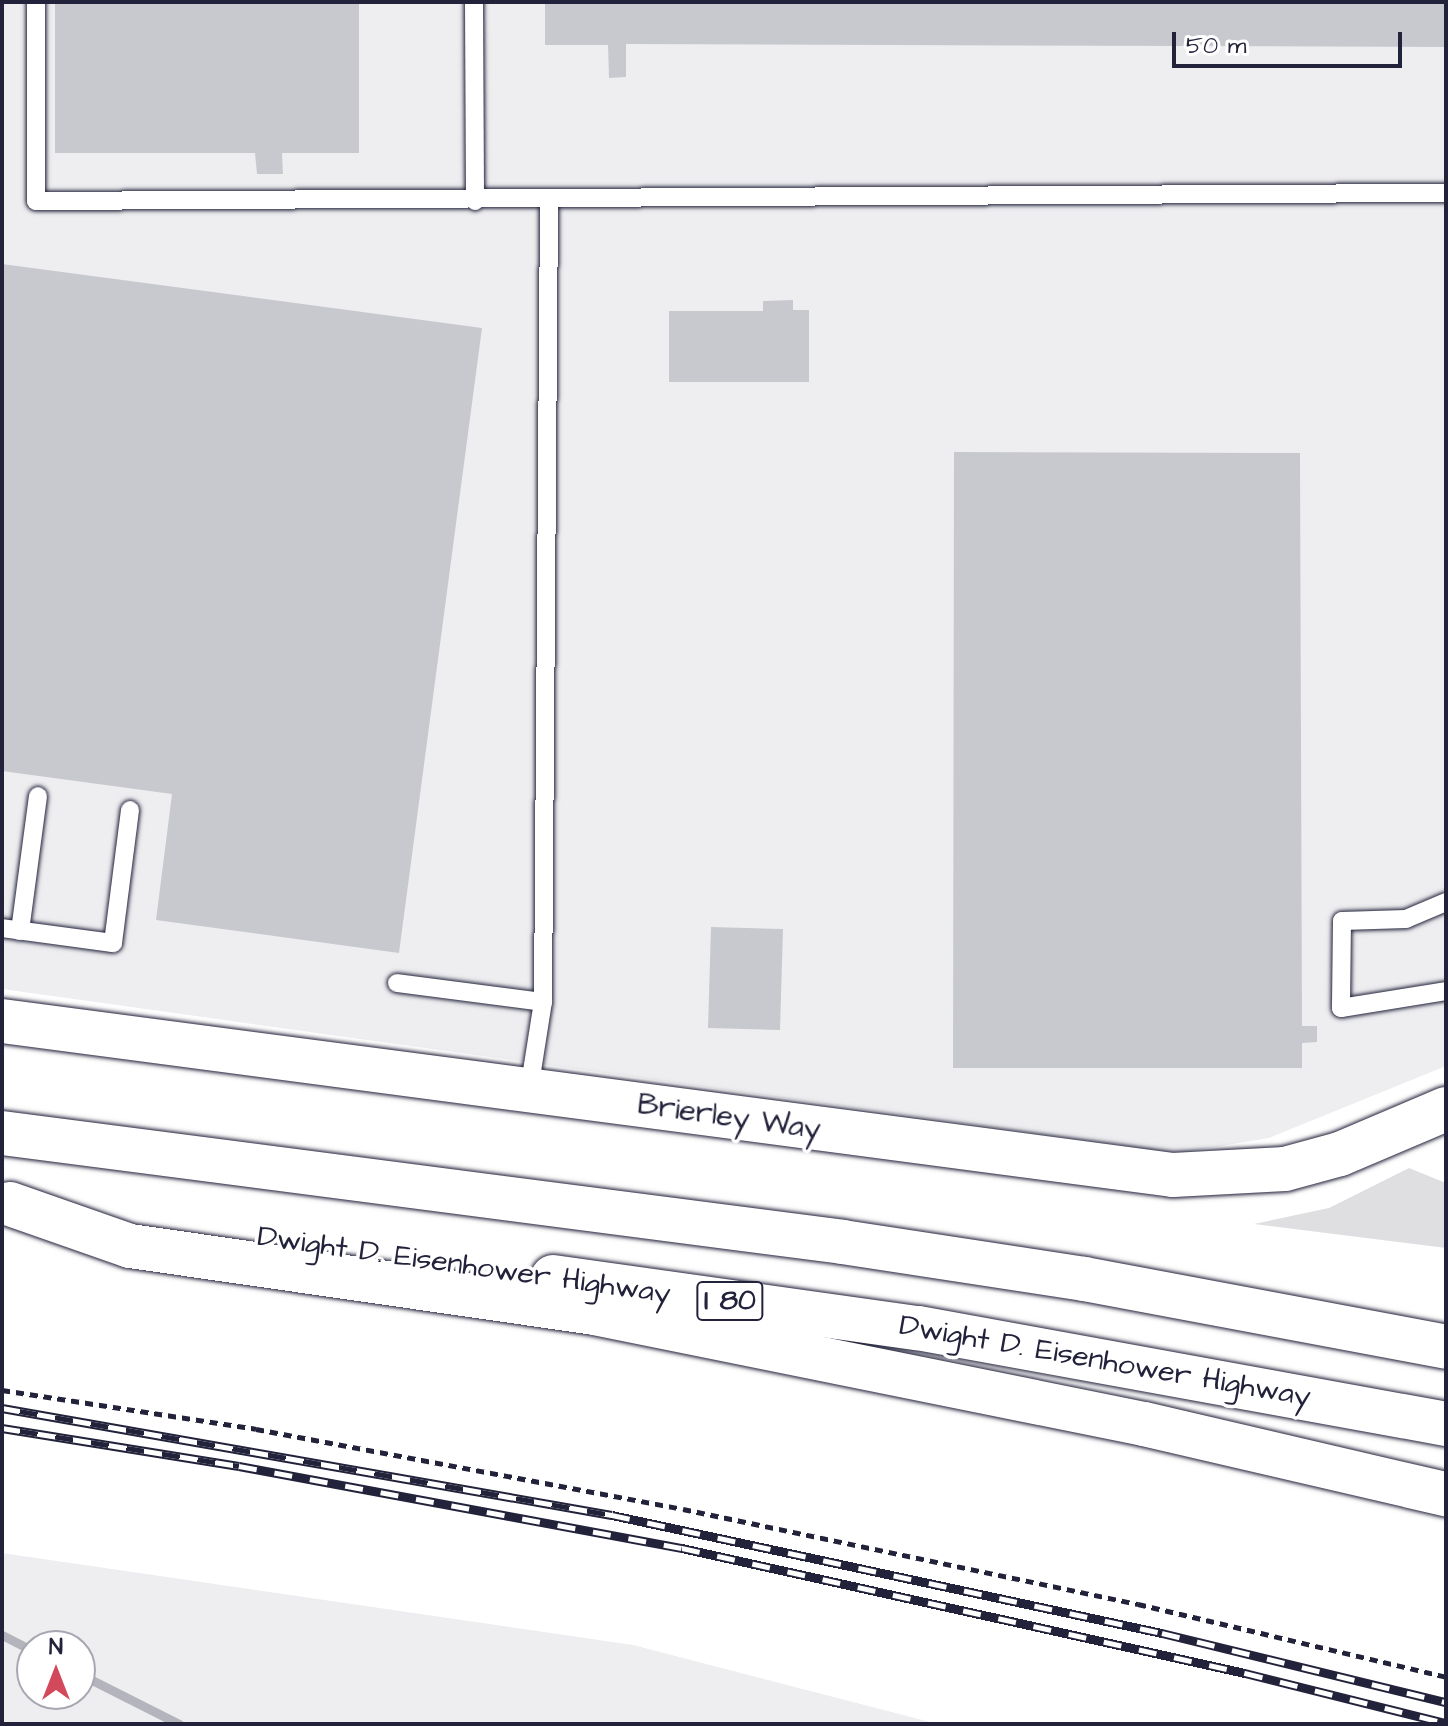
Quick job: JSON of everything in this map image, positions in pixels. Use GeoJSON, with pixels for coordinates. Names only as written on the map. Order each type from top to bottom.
{"type":"FeatureCollection","features":[{"type":"Feature","properties":{"kind":"main road","name":"Brierley Way"},"geometry":{"type":"LineString","coordinates":[[2,1021],[1173,1175],[1285,1169],[1340,1154],[1446,1109]]}},
{"type":"Feature","properties":{"kind":"main road"},"geometry":{"type":"LineString","coordinates":[[2,1133],[843,1242],[1084,1279],[1446,1347]]}},
{"type":"Feature","properties":{"kind":"main road"},"geometry":{"type":"LineString","coordinates":[[6,1204],[130,1246],[594,1313],[1144,1424],[1446,1494]]}},
{"type":"Feature","properties":{"kind":"main road","name":"Dwight D. Eisenhower Highway"},"geometry":{"type":"LineString","coordinates":[[6,1204],[918,1328],[1446,1424]]}},
{"type":"Feature","properties":{"kind":"main road"},"geometry":{"type":"LineString","coordinates":[[843,1242],[972,1244],[1446,1327]]}},
{"type":"Feature","properties":{"kind":"lane"},"geometry":{"type":"LineString","coordinates":[[36,2],[36,201],[549,201],[1446,193]]}},
{"type":"Feature","properties":{"kind":"lane"},"geometry":{"type":"LineString","coordinates":[[474,2],[475,201]]}},
{"type":"Feature","properties":{"kind":"lane"},"geometry":{"type":"LineString","coordinates":[[529,1090],[543,1002],[549,201]]}},
{"type":"Feature","properties":{"kind":"lane"},"geometry":{"type":"LineString","coordinates":[[38,796],[11,929],[113,943],[130,810]]}},
{"type":"Feature","properties":{"kind":"lane"},"geometry":{"type":"LineString","coordinates":[[1446,902],[1406,919],[1342,921],[1341,1008],[1446,991]]}},
{"type":"Feature","properties":{"kind":"lane"},"geometry":{"type":"LineString","coordinates":[[397,983],[543,1002]]}},
{"type":"Feature","properties":{"kind":"path"},"geometry":{"type":"LineString","coordinates":[[2,1390],[256,1429],[683,1509],[1138,1604],[1446,1677]]}},
{"type":"Feature","properties":{"kind":"shaded area"},"geometry":{"type":"Polygon","coordinates":[[[2,2],[1446,2],[1446,1066],[1269,1138],[1178,1153],[2,989],[2,2]]]}},
{"type":"Feature","properties":{"kind":"shaded area"},"geometry":{"type":"Polygon","coordinates":[[[1409,1168],[1446,1183],[1446,1248],[1254,1224],[1329,1208],[1409,1168]]]}},
{"type":"Feature","properties":{"kind":"shaded area"},"geometry":{"type":"Polygon","coordinates":[[[2,1553],[633,1645],[938,1724],[2,1724],[2,1553]]]}},
{"type":"Feature","properties":{"kind":"building"},"geometry":{"type":"Polygon","coordinates":[[[55,2],[359,2],[359,153],[282,153],[283,174],[257,174],[255,153],[55,153],[55,2]]]}},
{"type":"Feature","properties":{"kind":"building"},"geometry":{"type":"Polygon","coordinates":[[[545,2],[1446,2],[1446,47],[626,44],[626,77],[609,78],[608,45],[545,45],[545,2]]]}},
{"type":"Feature","properties":{"kind":"building"},"geometry":{"type":"Polygon","coordinates":[[[2,264],[482,328],[399,953],[156,920],[172,794],[2,771],[2,264]]]}},
{"type":"Feature","properties":{"kind":"building"},"geometry":{"type":"Polygon","coordinates":[[[793,300],[793,310],[809,310],[809,382],[669,382],[669,311],[763,311],[763,301],[793,300]]]}},
{"type":"Feature","properties":{"kind":"building"},"geometry":{"type":"Polygon","coordinates":[[[954,452],[1300,453],[1302,1026],[1317,1026],[1317,1042],[1302,1043],[1302,1068],[953,1068],[954,452]]]}},
{"type":"Feature","properties":{"kind":"building"},"geometry":{"type":"Polygon","coordinates":[[[711,927],[783,929],[780,1030],[708,1028],[711,927]]]}},
{"type":"Feature","properties":{"kind":"waterway"},"geometry":{"type":"LineString","coordinates":[[2,1635],[16,1642]]}},
{"type":"Feature","properties":{"kind":"waterway"},"geometry":{"type":"LineString","coordinates":[[96,1682],[179,1724]]}},
{"type":"Feature","properties":{"kind":"railway"},"geometry":{"type":"LineString","coordinates":[[2,1408],[612,1515],[1162,1633],[1446,1702]]}},
{"type":"Feature","properties":{"kind":"railway"},"geometry":{"type":"LineString","coordinates":[[2,1428],[239,1466],[682,1548],[1245,1673],[1446,1723]]}}]}
